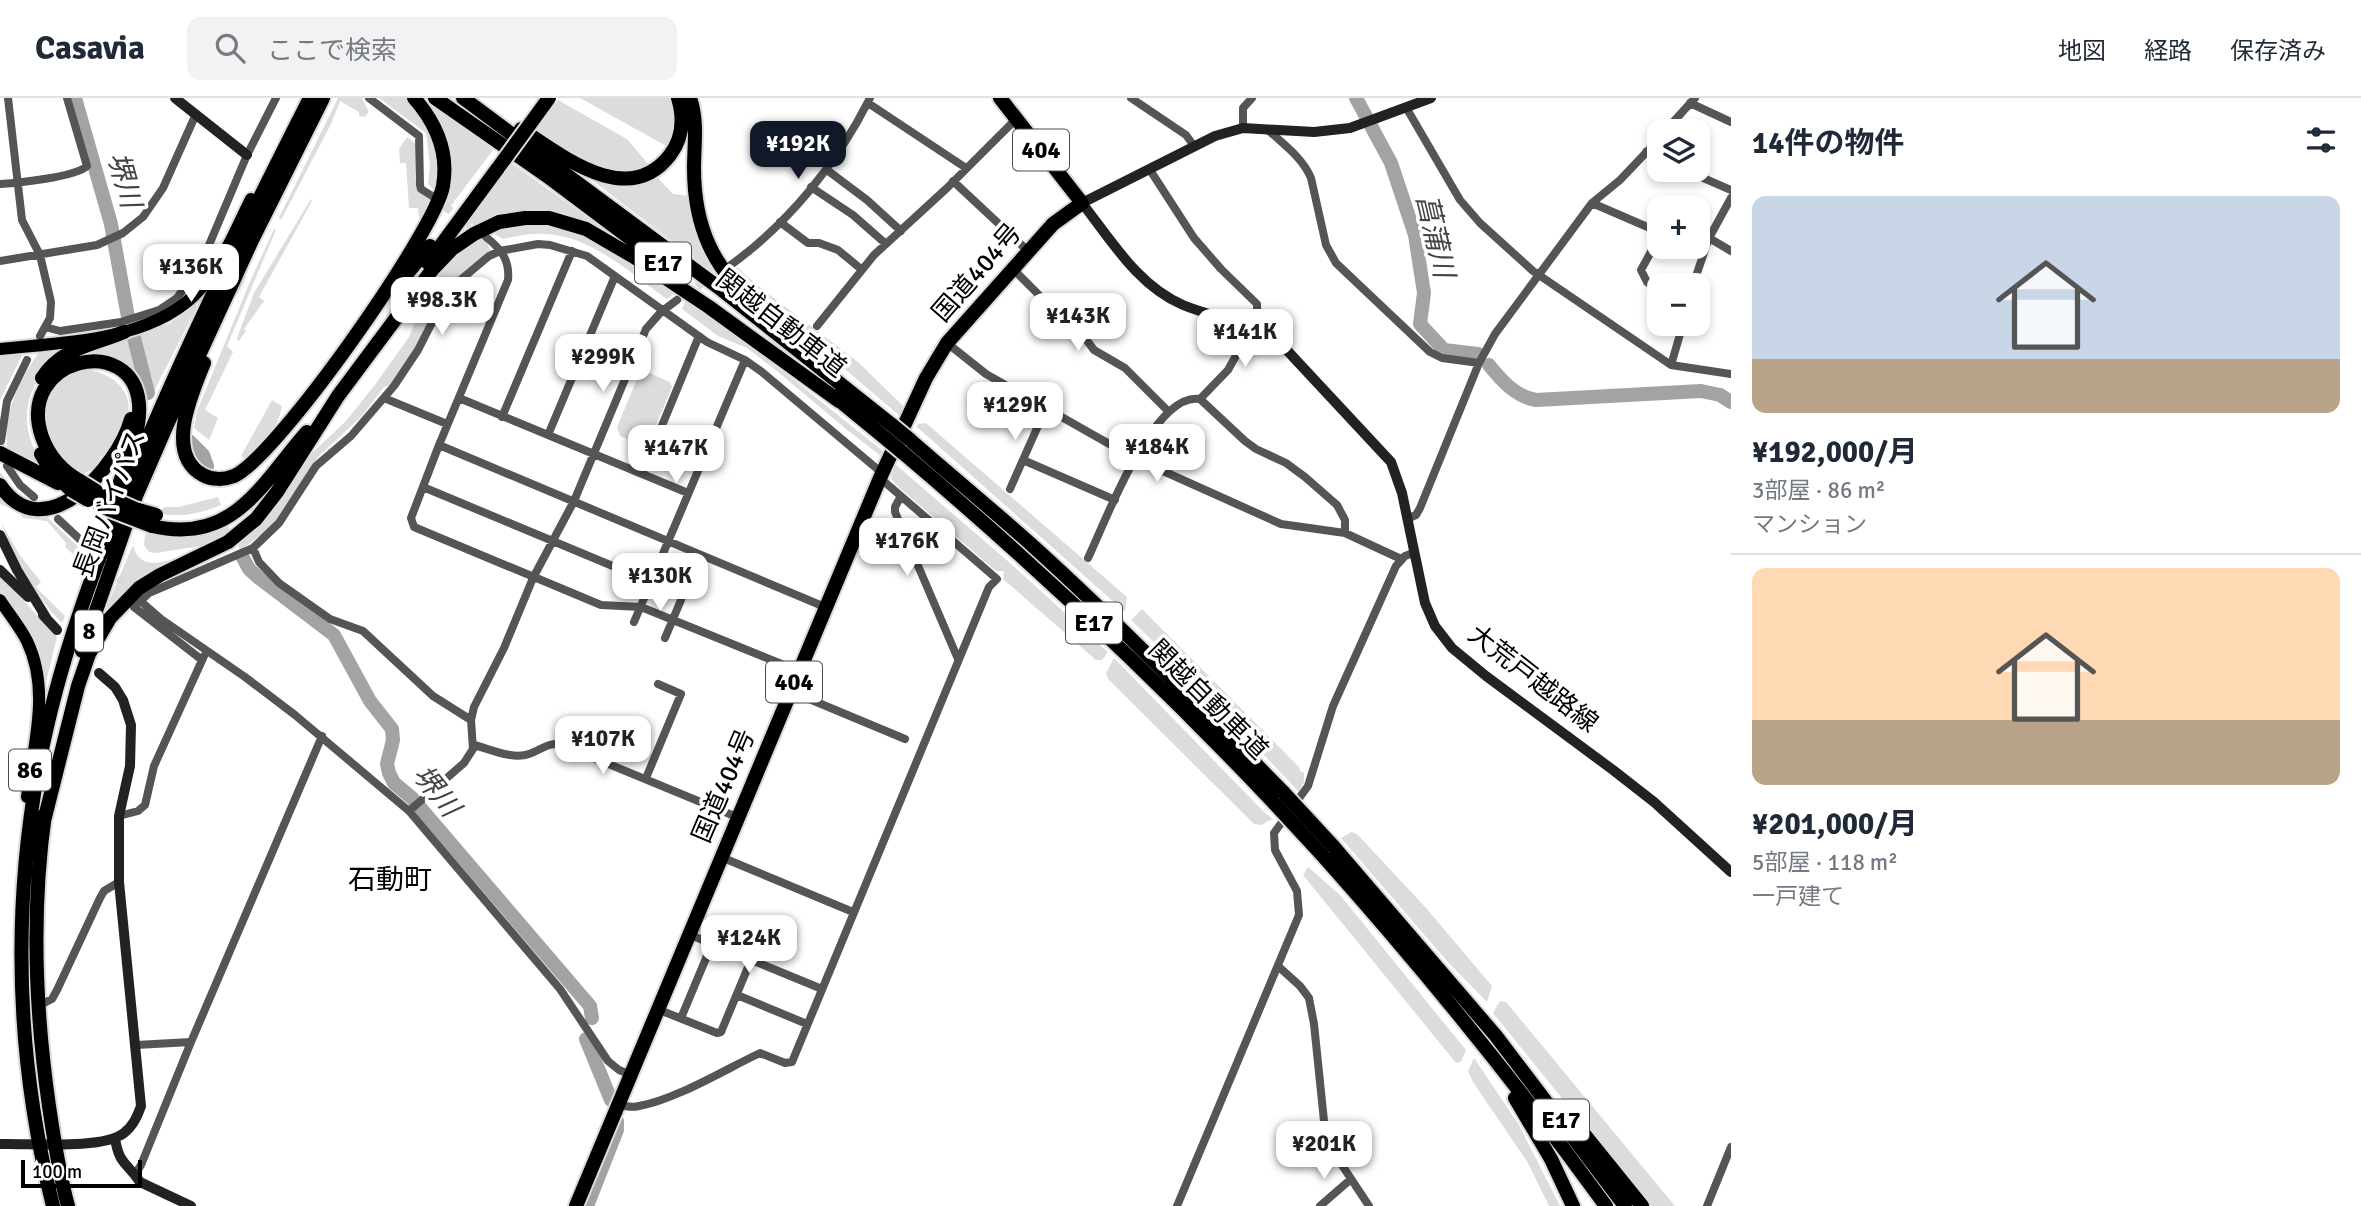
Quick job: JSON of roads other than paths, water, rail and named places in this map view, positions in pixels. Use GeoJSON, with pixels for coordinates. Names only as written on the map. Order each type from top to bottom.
{"type":"FeatureCollection","features":[{"type":"Feature","properties":{"kind":"highway","name":"長岡バイパス"},"geometry":{"type":"LineString","coordinates":[[53,1206],[38,1143],[24,1044],[21,950],[26,857],[38,772],[60,680],[94,574],[124,496],[175,375],[309,98]]}},
{"type":"Feature","properties":{"kind":"highway","name":"長岡バイパス"},"geometry":{"type":"LineString","coordinates":[[68,1206],[54,1144],[38,1006],[35,936],[44,821],[60,728],[76,668],[136,496],[253,238],[324,98]]}},
{"type":"Feature","properties":{"kind":"highway"},"geometry":{"type":"LineString","coordinates":[[253,238],[186,414],[183,437],[188,460],[197,471],[210,478],[227,479],[243,471],[266,449],[319,385],[363,325],[424,232],[442,192],[444,162],[432,123],[414,98]]}},
{"type":"Feature","properties":{"kind":"highway","name":"関越自動車道"},"geometry":{"type":"LineString","coordinates":[[435,98],[625,234],[839,401],[888,431]]}},
{"type":"Feature","properties":{"kind":"highway","name":"関越自動車道"},"geometry":{"type":"LineString","coordinates":[[463,98],[722,290],[906,446],[968,508],[1077,606],[1280,798],[1498,1034],[1625,1206]]}},
{"type":"Feature","properties":{"kind":"highway"},"geometry":{"type":"LineString","coordinates":[[471,98],[584,168],[603,176],[622,178],[649,172],[670,155],[681,128],[678,98]]}},
{"type":"Feature","properties":{"kind":"highway"},"geometry":{"type":"LineString","coordinates":[[380,338],[538,98]]}},
{"type":"Feature","properties":{"kind":"highway"},"geometry":{"type":"LineString","coordinates":[[363,325],[421,258],[550,98]]}},
{"type":"Feature","properties":{"kind":"highway"},"geometry":{"type":"LineString","coordinates":[[690,98],[695,120],[697,209],[704,237],[717,261],[753,304],[872,405],[888,431]]}},
{"type":"Feature","properties":{"kind":"highway","name":"404"},"geometry":{"type":"LineString","coordinates":[[1000,98],[1082,203]]}},
{"type":"Feature","properties":{"kind":"highway","name":"国道404号"},"geometry":{"type":"LineString","coordinates":[[576,1206],[825,607],[926,378],[947,343],[1012,268],[1053,224],[1082,203]]}},
{"type":"Feature","properties":{"kind":"highway"},"geometry":{"type":"LineString","coordinates":[[44,821],[78,687],[89,654],[103,627],[123,602],[139,588],[219,547],[256,519],[380,338],[432,270],[463,241],[499,222],[525,218],[549,218],[586,229],[635,257],[709,307],[839,401]]}},
{"type":"Feature","properties":{"kind":"highway"},"geometry":{"type":"LineString","coordinates":[[124,332],[78,348],[58,359],[43,376],[34,395],[30,422],[39,451],[51,471],[98,498],[171,530],[208,526],[233,514],[256,496],[292,449],[338,397]]}},
{"type":"Feature","properties":{"kind":"highway"},"geometry":{"type":"LineString","coordinates":[[76,485],[47,449],[39,424],[40,406],[55,374],[70,365],[92,361],[116,367],[133,385],[137,395],[138,414],[132,447],[102,534],[94,574]]}},
{"type":"Feature","properties":{"kind":"highway"},"geometry":{"type":"LineString","coordinates":[[4,471],[15,502],[40,510],[63,505],[90,483],[122,441],[132,412],[128,390],[119,378],[108,371],[93,366],[72,370],[61,377],[50,390],[44,408],[44,425],[60,466]]}},
{"type":"Feature","properties":{"kind":"highway"},"geometry":{"type":"LineString","coordinates":[[154,521],[197,520],[216,514],[240,499],[255,485],[276,456],[319,385]]}},
{"type":"Feature","properties":{"kind":"highway"},"geometry":{"type":"LineString","coordinates":[[4,471],[76,485]]}},
{"type":"Feature","properties":{"kind":"highway","name":"関越自動車道"},"geometry":{"type":"LineString","coordinates":[[1329,852],[1606,1206]]}},
{"type":"Feature","properties":{"kind":"highway"},"geometry":{"type":"LineString","coordinates":[[1498,1034],[1642,1206]]}},
{"type":"Feature","properties":{"kind":"highway"},"geometry":{"type":"LineString","coordinates":[[1488,1054],[1533,1127],[1573,1206]]}},
{"type":"Feature","properties":{"kind":"main road"},"geometry":{"type":"LineString","coordinates":[[175,98],[247,155]]}},
{"type":"Feature","properties":{"kind":"main road"},"geometry":{"type":"LineString","coordinates":[[0,349],[124,332],[159,321],[182,307],[201,288],[230,242],[281,140],[309,98]]}},
{"type":"Feature","properties":{"kind":"main road"},"geometry":{"type":"LineString","coordinates":[[1082,203],[1215,136],[1243,128],[1314,132],[1363,125],[1431,98]]}},
{"type":"Feature","properties":{"kind":"main road","name":"大荒戸越路線"},"geometry":{"type":"LineString","coordinates":[[1082,203],[1129,264],[1160,292],[1182,304],[1253,327],[1269,334],[1282,345],[1387,455],[1396,472],[1413,554],[1430,615],[1452,648],[1613,769],[1654,802],[1731,872]]}},
{"type":"Feature","properties":{"kind":"main road"},"geometry":{"type":"LineString","coordinates":[[0,535],[47,620]]}},
{"type":"Feature","properties":{"kind":"main road"},"geometry":{"type":"LineString","coordinates":[[0,570],[57,630]]}},
{"type":"Feature","properties":{"kind":"main road","name":"86"},"geometry":{"type":"LineString","coordinates":[[0,600],[26,640],[36,666],[40,690],[20,875],[18,913],[21,950]]}},
{"type":"Feature","properties":{"kind":"main road"},"geometry":{"type":"LineString","coordinates":[[0,1144],[104,1142],[115,1138],[132,1125],[141,1106],[119,882],[119,816],[130,766],[131,725],[123,700],[115,687],[99,673]]}},
{"type":"Feature","properties":{"kind":"main road"},"geometry":{"type":"LineString","coordinates":[[115,1138],[118,1154],[125,1167],[146,1186],[191,1206]]}},
{"type":"Feature","properties":{"kind":"street"},"geometry":{"type":"LineString","coordinates":[[0,184],[75,172],[87,166],[67,98]]}},
{"type":"Feature","properties":{"kind":"street"},"geometry":{"type":"LineString","coordinates":[[45,327],[60,331],[113,324],[169,305],[185,290],[201,264],[247,155],[276,98]]}},
{"type":"Feature","properties":{"kind":"street"},"geometry":{"type":"LineString","coordinates":[[369,98],[419,136],[420,185],[421,189],[432,196]]}},
{"type":"Feature","properties":{"kind":"street"},"geometry":{"type":"LineString","coordinates":[[1131,98],[1186,135],[1194,146]]}},
{"type":"Feature","properties":{"kind":"street"},"geometry":{"type":"LineString","coordinates":[[1243,128],[1242,114],[1248,99]]}},
{"type":"Feature","properties":{"kind":"street"},"geometry":{"type":"LineString","coordinates":[[5,100],[22,220],[40,255],[51,302],[50,318],[40,336]]}},
{"type":"Feature","properties":{"kind":"street"},"geometry":{"type":"LineString","coordinates":[[728,267],[780,222],[827,170],[869,100],[966,168]]}},
{"type":"Feature","properties":{"kind":"street"},"geometry":{"type":"LineString","coordinates":[[1676,119],[1692,101],[1731,122]]}},
{"type":"Feature","properties":{"kind":"street"},"geometry":{"type":"LineString","coordinates":[[1407,109],[1460,200],[1480,223],[1538,274],[1671,365],[1731,374]]}},
{"type":"Feature","properties":{"kind":"street"},"geometry":{"type":"LineString","coordinates":[[0,261],[106,243],[123,233],[143,217],[163,188],[196,114]]}},
{"type":"Feature","properties":{"kind":"street"},"geometry":{"type":"LineString","coordinates":[[817,326],[860,269],[1017,118]]}},
{"type":"Feature","properties":{"kind":"street"},"geometry":{"type":"LineString","coordinates":[[1267,129],[1295,154],[1308,170],[1326,245],[1336,263],[1430,352],[1442,358],[1479,363]]}},
{"type":"Feature","properties":{"kind":"street"},"geometry":{"type":"LineString","coordinates":[[1406,519],[1416,515],[1420,508],[1479,363],[1495,334],[1592,203],[1620,180],[1646,152]]}},
{"type":"Feature","properties":{"kind":"street"},"geometry":{"type":"LineString","coordinates":[[827,170],[867,200],[901,231]]}},
{"type":"Feature","properties":{"kind":"street"},"geometry":{"type":"LineString","coordinates":[[1150,170],[1194,238],[1257,304],[1257,318],[1253,327],[1223,377],[1200,399]]}},
{"type":"Feature","properties":{"kind":"street"},"geometry":{"type":"LineString","coordinates":[[953,181],[1028,251]]}},
{"type":"Feature","properties":{"kind":"street"},"geometry":{"type":"LineString","coordinates":[[1710,181],[1731,190]]}},
{"type":"Feature","properties":{"kind":"street"},"geometry":{"type":"LineString","coordinates":[[811,187],[853,215],[886,244]]}},
{"type":"Feature","properties":{"kind":"street"},"geometry":{"type":"LineString","coordinates":[[1710,236],[1731,198]]}},
{"type":"Feature","properties":{"kind":"street"},"geometry":{"type":"LineString","coordinates":[[1592,203],[1647,229]]}},
{"type":"Feature","properties":{"kind":"street"},"geometry":{"type":"LineString","coordinates":[[780,222],[808,243],[819,243],[838,250],[860,269]]}},
{"type":"Feature","properties":{"kind":"street"},"geometry":{"type":"LineString","coordinates":[[486,237],[508,263],[508,280],[447,424],[411,518],[414,527],[601,605],[641,607],[799,671]]}},
{"type":"Feature","properties":{"kind":"street"},"geometry":{"type":"LineString","coordinates":[[1710,239],[1731,251]]}},
{"type":"Feature","properties":{"kind":"street"},"geometry":{"type":"LineString","coordinates":[[202,660],[134,607],[149,593],[253,548],[279,523],[316,466],[351,436],[384,398],[418,350],[449,293],[465,275],[500,251],[538,244],[587,256],[699,336],[721,350],[745,360],[779,386],[997,579],[989,587],[958,659],[792,1062],[785,1063],[760,1053],[659,1100],[639,1107],[617,1104]]}},
{"type":"Feature","properties":{"kind":"street"},"geometry":{"type":"LineString","coordinates":[[502,417],[572,251]]}},
{"type":"Feature","properties":{"kind":"street"},"geometry":{"type":"LineString","coordinates":[[1647,258],[1641,270],[1647,282]]}},
{"type":"Feature","properties":{"kind":"street"},"geometry":{"type":"LineString","coordinates":[[1012,268],[1043,299],[1076,326],[1094,350],[1125,368],[1168,411]]}},
{"type":"Feature","properties":{"kind":"street"},"geometry":{"type":"LineString","coordinates":[[548,435],[615,276]]}},
{"type":"Feature","properties":{"kind":"street"},"geometry":{"type":"LineString","coordinates":[[411,809],[464,763],[474,745],[471,720],[474,708],[504,648],[533,578],[574,501],[646,329],[677,300]]}},
{"type":"Feature","properties":{"kind":"street"},"geometry":{"type":"LineString","coordinates":[[642,474],[699,336]]}},
{"type":"Feature","properties":{"kind":"street"},"geometry":{"type":"LineString","coordinates":[[1671,365],[1679,336]]}},
{"type":"Feature","properties":{"kind":"street"},"geometry":{"type":"LineString","coordinates":[[947,343],[986,374],[1134,458],[1281,524],[1345,533],[1401,559]]}},
{"type":"Feature","properties":{"kind":"street"},"geometry":{"type":"LineString","coordinates":[[1,441],[8,401],[27,360]]}},
{"type":"Feature","properties":{"kind":"street"},"geometry":{"type":"LineString","coordinates":[[634,622],[745,360]]}},
{"type":"Feature","properties":{"kind":"street"},"geometry":{"type":"LineString","coordinates":[[384,398],[447,424]]}},
{"type":"Feature","properties":{"kind":"street"},"geometry":{"type":"LineString","coordinates":[[459,398],[688,494]]}},
{"type":"Feature","properties":{"kind":"street"},"geometry":{"type":"LineString","coordinates":[[1088,558],[1134,458],[1168,411],[1190,398],[1200,399],[1245,441],[1296,470],[1337,505],[1345,520],[1345,533]]}},
{"type":"Feature","properties":{"kind":"street"},"geometry":{"type":"LineString","coordinates":[[1010,489],[1046,408]]}},
{"type":"Feature","properties":{"kind":"street"},"geometry":{"type":"LineString","coordinates":[[439,445],[825,607]]}},
{"type":"Feature","properties":{"kind":"street"},"geometry":{"type":"LineString","coordinates":[[1023,460],[1115,500]]}},
{"type":"Feature","properties":{"kind":"street"},"geometry":{"type":"LineString","coordinates":[[4,471],[34,497]]}},
{"type":"Feature","properties":{"kind":"street"},"geometry":{"type":"LineString","coordinates":[[423,487],[651,582]]}},
{"type":"Feature","properties":{"kind":"street"},"geometry":{"type":"LineString","coordinates":[[901,496],[895,512],[958,659]]}},
{"type":"Feature","properties":{"kind":"street"},"geometry":{"type":"LineString","coordinates":[[58,519],[88,547]]}},
{"type":"Feature","properties":{"kind":"street"},"geometry":{"type":"LineString","coordinates":[[253,548],[259,562],[279,583],[330,619],[363,631],[433,696],[471,720]]}},
{"type":"Feature","properties":{"kind":"street"},"geometry":{"type":"LineString","coordinates":[[1177,1206],[1299,915],[1299,901],[1291,877],[1275,850],[1274,833],[1308,786],[1333,706],[1392,575],[1401,559],[1413,554]]}},
{"type":"Feature","properties":{"kind":"street"},"geometry":{"type":"LineString","coordinates":[[665,638],[681,600]]}},
{"type":"Feature","properties":{"kind":"street"},"geometry":{"type":"LineString","coordinates":[[145,605],[322,736],[411,809],[560,989],[608,1061],[629,1074]]}},
{"type":"Feature","properties":{"kind":"street"},"geometry":{"type":"LineString","coordinates":[[119,816],[138,811],[145,805],[154,766],[206,651]]}},
{"type":"Feature","properties":{"kind":"street"},"geometry":{"type":"LineString","coordinates":[[646,779],[681,694],[658,684]]}},
{"type":"Feature","properties":{"kind":"street"},"geometry":{"type":"LineString","coordinates":[[790,691],[905,739]]}},
{"type":"Feature","properties":{"kind":"street"},"geometry":{"type":"LineString","coordinates":[[135,1174],[322,736]]}},
{"type":"Feature","properties":{"kind":"street"},"geometry":{"type":"LineString","coordinates":[[474,745],[520,756],[544,745],[560,744],[737,817]]}},
{"type":"Feature","properties":{"kind":"street"},"geometry":{"type":"LineString","coordinates":[[721,857],[853,912]]}},
{"type":"Feature","properties":{"kind":"street"},"geometry":{"type":"LineString","coordinates":[[38,1006],[52,999],[104,891],[119,882]]}},
{"type":"Feature","properties":{"kind":"street"},"geometry":{"type":"LineString","coordinates":[[688,934],[822,989]]}},
{"type":"Feature","properties":{"kind":"street"},"geometry":{"type":"LineString","coordinates":[[681,1018],[712,944]]}},
{"type":"Feature","properties":{"kind":"street"},"geometry":{"type":"LineString","coordinates":[[657,1009],[720,1032],[751,960]]}},
{"type":"Feature","properties":{"kind":"street"},"geometry":{"type":"LineString","coordinates":[[1279,967],[1306,992],[1312,1006],[1330,1147],[1369,1206]]}},
{"type":"Feature","properties":{"kind":"street"},"geometry":{"type":"LineString","coordinates":[[737,995],[807,1024]]}},
{"type":"Feature","properties":{"kind":"street"},"geometry":{"type":"LineString","coordinates":[[136,1045],[191,1042]]}},
{"type":"Feature","properties":{"kind":"street"},"geometry":{"type":"LineString","coordinates":[[1707,1206],[1731,1147]]}},
{"type":"Feature","properties":{"kind":"street"},"geometry":{"type":"LineString","coordinates":[[1320,1206],[1351,1179]]}},
{"type":"Feature","properties":{"kind":"waterway","name":"堺川"},"geometry":{"type":"LineString","coordinates":[[75,98],[111,224],[128,317]]}},
{"type":"Feature","properties":{"kind":"waterway","name":"菖蒲川"},"geometry":{"type":"LineString","coordinates":[[1356,98],[1391,163],[1415,235],[1424,293],[1420,324],[1444,350],[1478,354]]}},
{"type":"Feature","properties":{"kind":"waterway","name":"堺川"},"geometry":{"type":"LineString","coordinates":[[134,338],[148,393]]}},
{"type":"Feature","properties":{"kind":"waterway","name":"菖蒲川"},"geometry":{"type":"LineString","coordinates":[[1489,365],[1516,392],[1536,400],[1701,391],[1720,395],[1731,402]]}},
{"type":"Feature","properties":{"kind":"waterway","name":"堺川"},"geometry":{"type":"LineString","coordinates":[[189,441],[203,455],[207,466]]}},
{"type":"Feature","properties":{"kind":"waterway","name":"堺川"},"geometry":{"type":"LineString","coordinates":[[242,556],[249,569],[259,578],[334,635],[370,701],[392,729],[393,740],[387,764],[394,783],[412,798],[590,1006],[592,1018]]}},
{"type":"Feature","properties":{"kind":"waterway","name":"堺川"},"geometry":{"type":"LineString","coordinates":[[586,1039],[611,1100]]}},
{"type":"Feature","properties":{"kind":"waterway","name":"堺川"},"geometry":{"type":"LineString","coordinates":[[587,1206],[617,1130],[617,1121]]}},
{"type":"Feature","properties":{"kind":"tunnel"},"geometry":{"type":"LineString","coordinates":[[435,199],[481,234]]}},
{"type":"Feature","properties":{"kind":"tunnel"},"geometry":{"type":"LineString","coordinates":[[677,300],[725,268]]}},
{"type":"Feature","properties":{"kind":"tunnel"},"geometry":{"type":"LineString","coordinates":[[110,569],[136,595]]}},
{"type":"Feature","properties":{"kind":"district","name":"石動町"},"geometry":{"type":"Point","coordinates":[390,880]}}]}
